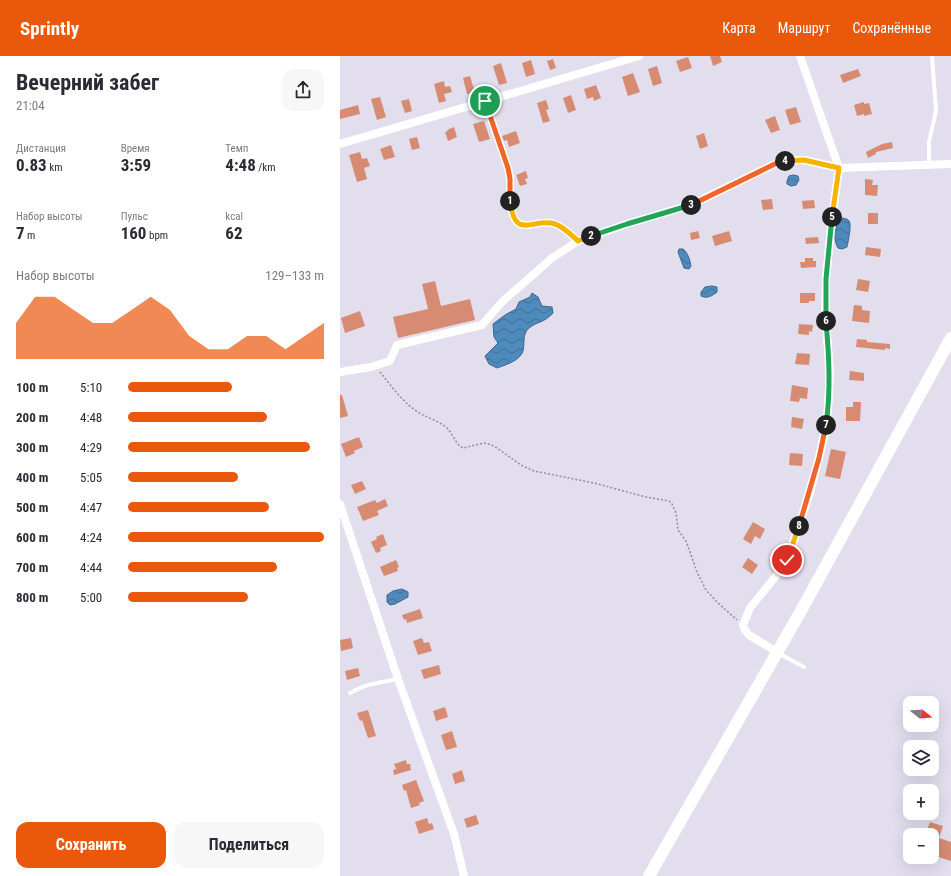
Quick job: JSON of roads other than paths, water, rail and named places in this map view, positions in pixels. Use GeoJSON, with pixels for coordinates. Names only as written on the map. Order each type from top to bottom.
{"type":"FeatureCollection","features":[{"type":"Feature","properties":{"kind":"main road"},"geometry":{"type":"LineString","coordinates":[[649,876],[802,609],[951,338]]}},
{"type":"Feature","properties":{"kind":"street"},"geometry":{"type":"LineString","coordinates":[[340,144],[639,56]]}},
{"type":"Feature","properties":{"kind":"street"},"geometry":{"type":"LineString","coordinates":[[777,652],[749,635],[744,630],[743,625],[750,608],[787,560],[810,493],[825,433],[830,374],[826,311],[826,279],[839,168],[800,56]]}},
{"type":"Feature","properties":{"kind":"street"},"geometry":{"type":"LineString","coordinates":[[340,372],[376,366],[390,361],[397,345],[482,325],[502,302],[552,258],[578,241],[692,204],[777,163],[789,160],[804,160],[839,168],[951,164]]}},
{"type":"Feature","properties":{"kind":"street"},"geometry":{"type":"LineString","coordinates":[[340,504],[398,679],[454,834],[464,876]]}},
{"type":"Feature","properties":{"kind":"lane"},"geometry":{"type":"LineString","coordinates":[[929,164],[929,142],[936,111],[932,56]]}},
{"type":"Feature","properties":{"kind":"lane"},"geometry":{"type":"LineString","coordinates":[[485,101],[508,168],[510,179],[510,203],[515,219],[525,226],[545,223],[554,224],[562,228],[578,241]]}},
{"type":"Feature","properties":{"kind":"lane"},"geometry":{"type":"LineString","coordinates":[[777,652],[804,667]]}},
{"type":"Feature","properties":{"kind":"lane"},"geometry":{"type":"LineString","coordinates":[[350,693],[358,688],[372,683],[398,679]]}},
{"type":"Feature","properties":{"kind":"water"},"geometry":{"type":"Polygon","coordinates":[[[789,176],[798,176],[799,180],[796,185],[791,186],[787,184],[787,181],[789,176]]]}},
{"type":"Feature","properties":{"kind":"water"},"geometry":{"type":"Polygon","coordinates":[[[843,218],[849,220],[850,234],[847,247],[842,249],[838,248],[836,245],[835,234],[839,220],[843,218]]]}},
{"type":"Feature","properties":{"kind":"water"},"geometry":{"type":"Polygon","coordinates":[[[679,249],[683,249],[685,251],[689,259],[691,266],[689,269],[684,268],[678,252],[679,249]]]}},
{"type":"Feature","properties":{"kind":"water"},"geometry":{"type":"Polygon","coordinates":[[[705,287],[717,287],[717,292],[709,297],[701,296],[701,292],[705,287]]]}},
{"type":"Feature","properties":{"kind":"water"},"geometry":{"type":"Polygon","coordinates":[[[532,293],[538,297],[542,306],[552,307],[553,313],[547,319],[527,330],[525,333],[523,351],[519,357],[512,362],[497,368],[489,364],[485,356],[498,343],[494,337],[493,324],[516,309],[519,302],[530,297],[532,293]]]}},
{"type":"Feature","properties":{"kind":"water"},"geometry":{"type":"Polygon","coordinates":[[[402,589],[408,592],[408,597],[390,605],[387,602],[387,595],[393,591],[402,589]]]}}]}
